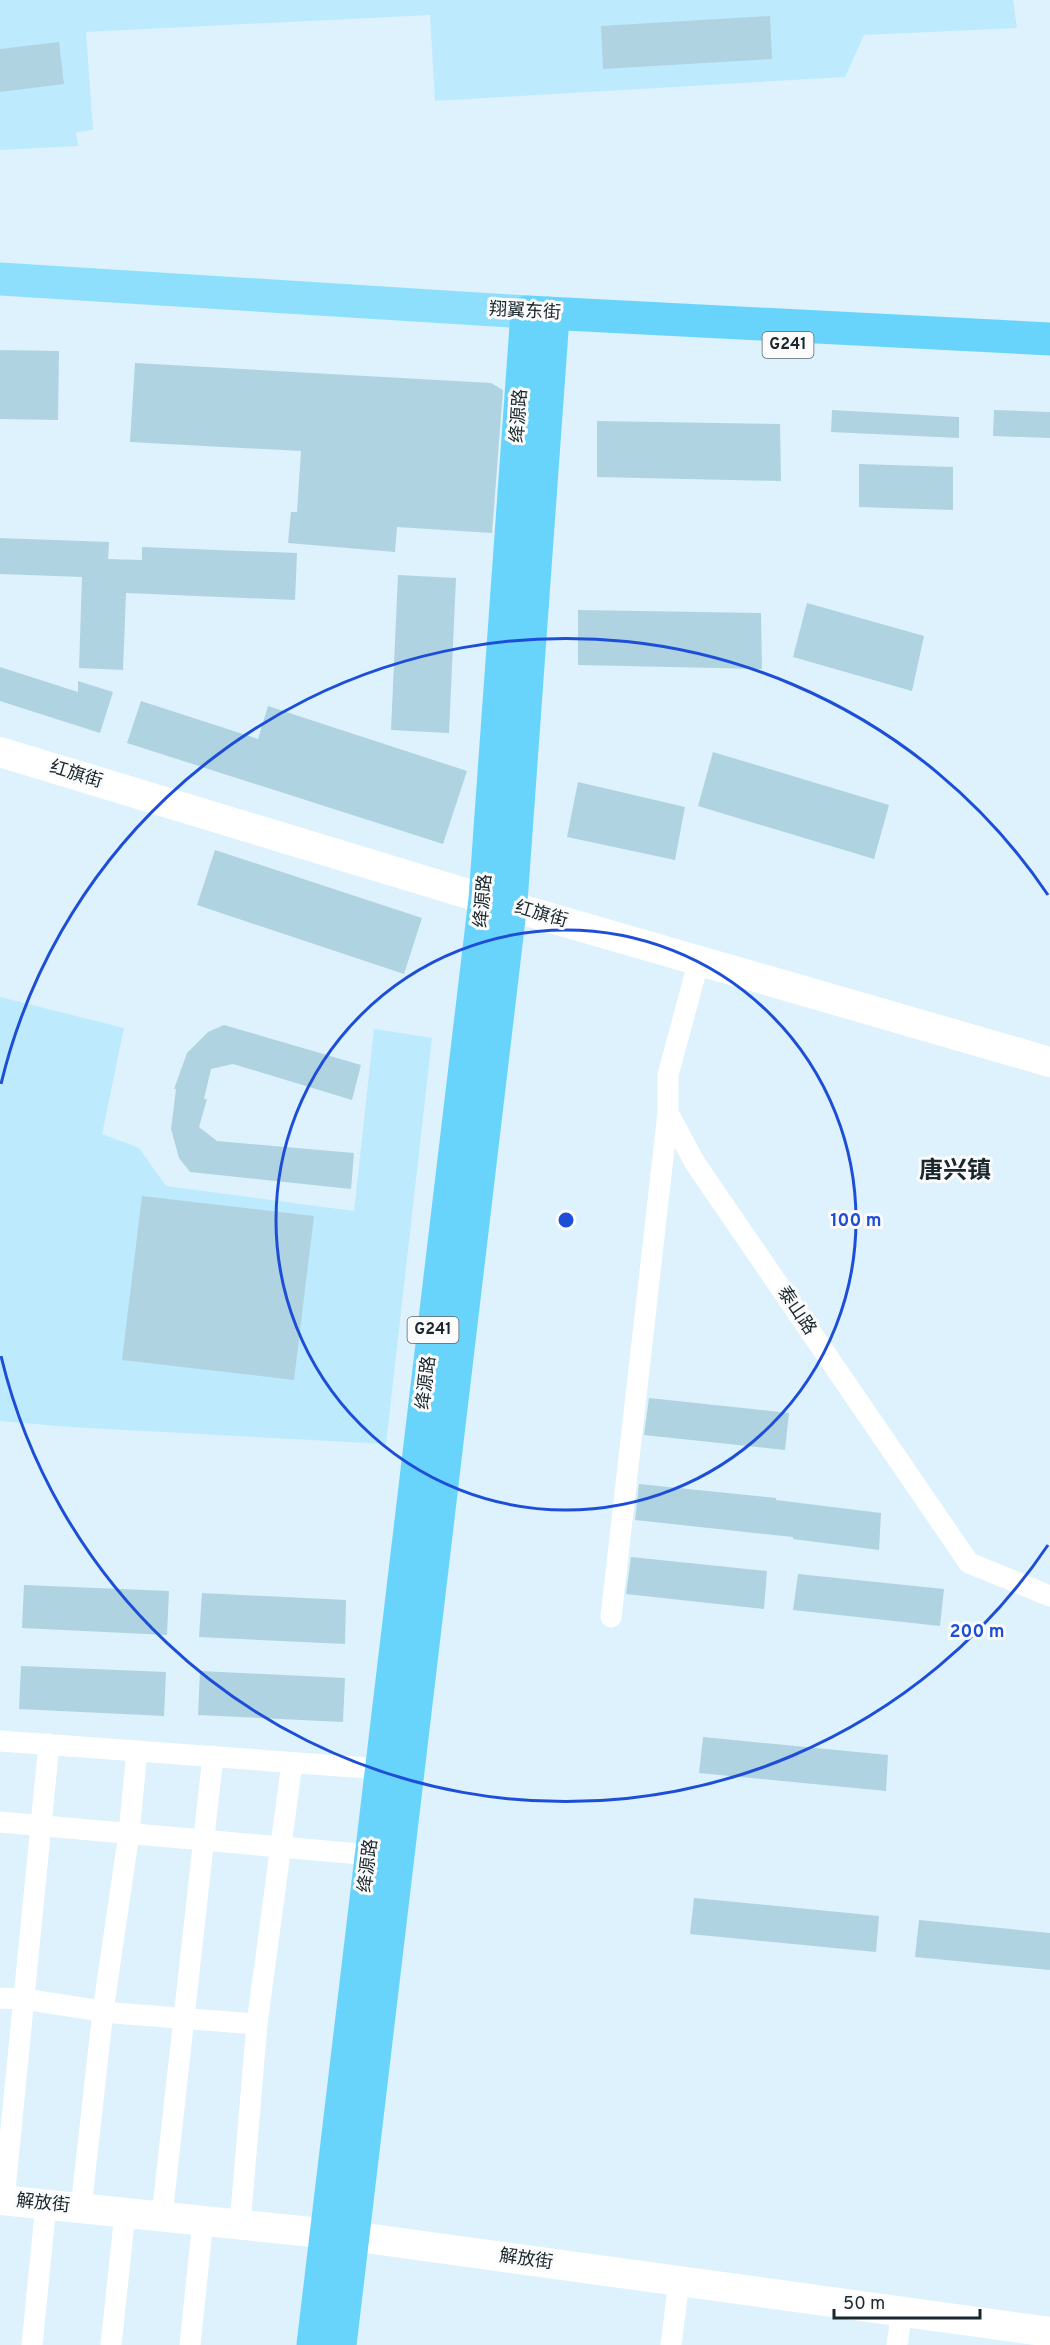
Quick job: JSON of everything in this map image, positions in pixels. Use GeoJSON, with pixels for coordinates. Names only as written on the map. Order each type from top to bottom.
{"type":"FeatureCollection","features":[{"type":"Feature","properties":{"kind":"highway","name":"翔翼东街"},"geometry":{"type":"LineString","coordinates":[[538,322],[1050,339]]}},
{"type":"Feature","properties":{"kind":"highway","name":"翔翼东街"},"geometry":{"type":"LineString","coordinates":[[538,322],[1050,360]]}},
{"type":"Feature","properties":{"kind":"highway","name":"绛源路"},"geometry":{"type":"LineString","coordinates":[[314,2345],[338,2241],[498,894],[538,322]]}},
{"type":"Feature","properties":{"kind":"highway","name":"绛源路"},"geometry":{"type":"LineString","coordinates":[[340,2345],[338,2241],[370,1855],[498,894]]}},
{"type":"Feature","properties":{"kind":"main road","name":"翔翼东街"},"geometry":{"type":"LineString","coordinates":[[0,279],[538,322]]}},
{"type":"Feature","properties":{"kind":"main road","name":"翔翼东街"},"geometry":{"type":"LineString","coordinates":[[0,300],[538,322]]}},
{"type":"Feature","properties":{"kind":"main road","name":"红旗街"},"geometry":{"type":"LineString","coordinates":[[0,736],[699,960],[1050,1062]]}},
{"type":"Feature","properties":{"kind":"main road","name":"红旗街"},"geometry":{"type":"LineString","coordinates":[[0,752],[498,894],[1050,1044]]}},
{"type":"Feature","properties":{"kind":"main road","name":"解放街"},"geometry":{"type":"LineString","coordinates":[[1,2204],[45,2211],[81,2208],[125,2219],[162,2216],[202,2227],[240,2224],[338,2241]]}},
{"type":"Feature","properties":{"kind":"main road"},"geometry":{"type":"LineString","coordinates":[[45,2211],[338,2241],[678,2287],[900,2327],[1050,2345]]}},
{"type":"Feature","properties":{"kind":"main road"},"geometry":{"type":"LineString","coordinates":[[900,2327],[1050,2332]]}},
{"type":"Feature","properties":{"kind":"street","name":"泰山路"},"geometry":{"type":"LineString","coordinates":[[699,960],[668,1075],[668,1113],[695,1163],[969,1563],[1050,1596]]}},
{"type":"Feature","properties":{"kind":"street"},"geometry":{"type":"LineString","coordinates":[[611,1617],[668,1113]]}},
{"type":"Feature","properties":{"kind":"street"},"geometry":{"type":"LineString","coordinates":[[0,1740],[381,1769]]}},
{"type":"Feature","properties":{"kind":"street"},"geometry":{"type":"LineString","coordinates":[[1,2204],[49,1744]]}},
{"type":"Feature","properties":{"kind":"street"},"geometry":{"type":"LineString","coordinates":[[81,2208],[103,2012],[129,1833],[137,1751]]}},
{"type":"Feature","properties":{"kind":"street"},"geometry":{"type":"LineString","coordinates":[[162,2216],[182,2017],[213,1756]]}},
{"type":"Feature","properties":{"kind":"street"},"geometry":{"type":"LineString","coordinates":[[240,2224],[256,2024],[292,1763]]}},
{"type":"Feature","properties":{"kind":"street"},"geometry":{"type":"LineString","coordinates":[[0,1822],[370,1855]]}},
{"type":"Feature","properties":{"kind":"street"},"geometry":{"type":"LineString","coordinates":[[0,1998],[24,1999],[103,2012],[256,2024]]}},
{"type":"Feature","properties":{"kind":"street"},"geometry":{"type":"LineString","coordinates":[[32,2345],[45,2211]]}},
{"type":"Feature","properties":{"kind":"street"},"geometry":{"type":"LineString","coordinates":[[111,2345],[125,2219]]}},
{"type":"Feature","properties":{"kind":"street"},"geometry":{"type":"LineString","coordinates":[[190,2345],[202,2227]]}},
{"type":"Feature","properties":{"kind":"street"},"geometry":{"type":"LineString","coordinates":[[671,2345],[678,2287]]}},
{"type":"Feature","properties":{"kind":"shaded area"},"geometry":{"type":"Polygon","coordinates":[[[0,0],[1013,0],[1017,28],[864,35],[845,77],[435,101],[430,15],[86,32],[93,130],[76,132],[78,146],[0,150],[0,0]]]}},
{"type":"Feature","properties":{"kind":"shaded area"},"geometry":{"type":"Polygon","coordinates":[[[0,997],[124,1028],[102,1134],[139,1148],[166,1186],[354,1211],[374,1029],[432,1038],[386,1444],[70,1427],[0,1421],[0,997]]]}},
{"type":"Feature","properties":{"kind":"building"},"geometry":{"type":"Polygon","coordinates":[[[770,16],[772,59],[603,69],[601,26],[770,16]]]}},
{"type":"Feature","properties":{"kind":"building"},"geometry":{"type":"Polygon","coordinates":[[[59,42],[64,84],[0,92],[0,49],[59,42]]]}},
{"type":"Feature","properties":{"kind":"building"},"geometry":{"type":"Polygon","coordinates":[[[0,350],[59,351],[58,420],[0,419],[0,350]]]}},
{"type":"Feature","properties":{"kind":"building"},"geometry":{"type":"Polygon","coordinates":[[[135,363],[491,383],[503,390],[492,533],[397,527],[395,552],[288,543],[291,512],[297,512],[301,451],[130,442],[135,363]]]}},
{"type":"Feature","properties":{"kind":"building"},"geometry":{"type":"Polygon","coordinates":[[[832,410],[959,417],[959,438],[831,432],[832,410]]]}},
{"type":"Feature","properties":{"kind":"building"},"geometry":{"type":"Polygon","coordinates":[[[994,410],[1050,412],[1050,438],[993,436],[994,410]]]}},
{"type":"Feature","properties":{"kind":"building"},"geometry":{"type":"Polygon","coordinates":[[[597,421],[780,424],[781,481],[597,477],[597,421]]]}},
{"type":"Feature","properties":{"kind":"building"},"geometry":{"type":"Polygon","coordinates":[[[859,464],[953,467],[953,510],[859,507],[859,464]]]}},
{"type":"Feature","properties":{"kind":"building"},"geometry":{"type":"Polygon","coordinates":[[[0,538],[109,542],[108,559],[142,560],[142,547],[297,553],[295,600],[126,593],[123,670],[79,668],[82,577],[0,574],[0,538]]]}},
{"type":"Feature","properties":{"kind":"building"},"geometry":{"type":"Polygon","coordinates":[[[398,575],[456,578],[449,733],[391,730],[398,575]]]}},
{"type":"Feature","properties":{"kind":"building"},"geometry":{"type":"Polygon","coordinates":[[[807,603],[924,636],[912,691],[793,657],[807,603]]]}},
{"type":"Feature","properties":{"kind":"building"},"geometry":{"type":"Polygon","coordinates":[[[578,610],[761,613],[762,669],[578,665],[578,610]]]}},
{"type":"Feature","properties":{"kind":"building"},"geometry":{"type":"Polygon","coordinates":[[[0,667],[78,692],[78,681],[113,692],[100,733],[0,701],[0,667]]]}},
{"type":"Feature","properties":{"kind":"building"},"geometry":{"type":"Polygon","coordinates":[[[141,701],[258,739],[268,706],[467,771],[443,844],[127,743],[141,701]]]}},
{"type":"Feature","properties":{"kind":"building"},"geometry":{"type":"Polygon","coordinates":[[[713,752],[889,805],[874,859],[698,806],[713,752]]]}},
{"type":"Feature","properties":{"kind":"building"},"geometry":{"type":"Polygon","coordinates":[[[578,782],[685,807],[675,860],[567,837],[578,782]]]}},
{"type":"Feature","properties":{"kind":"building"},"geometry":{"type":"Polygon","coordinates":[[[215,850],[422,918],[404,974],[197,905],[215,850]]]}},
{"type":"Feature","properties":{"kind":"building"},"geometry":{"type":"Polygon","coordinates":[[[224,1025],[361,1065],[352,1100],[233,1064],[211,1069],[204,1099],[207,1099],[199,1127],[217,1141],[354,1153],[351,1189],[190,1172],[179,1158],[171,1129],[176,1089],[174,1089],[187,1053],[208,1032],[224,1025]]]}},
{"type":"Feature","properties":{"kind":"building"},"geometry":{"type":"Polygon","coordinates":[[[142,1196],[314,1216],[294,1380],[122,1360],[142,1196]]]}},
{"type":"Feature","properties":{"kind":"building"},"geometry":{"type":"Polygon","coordinates":[[[649,1398],[789,1413],[785,1450],[644,1435],[649,1398]]]}},
{"type":"Feature","properties":{"kind":"building"},"geometry":{"type":"Polygon","coordinates":[[[639,1484],[776,1498],[776,1500],[881,1513],[879,1550],[793,1539],[793,1537],[635,1520],[639,1484]]]}},
{"type":"Feature","properties":{"kind":"building"},"geometry":{"type":"Polygon","coordinates":[[[631,1557],[767,1571],[764,1609],[626,1594],[631,1557]]]}},
{"type":"Feature","properties":{"kind":"building"},"geometry":{"type":"Polygon","coordinates":[[[798,1574],[944,1589],[940,1626],[793,1610],[798,1574]]]}},
{"type":"Feature","properties":{"kind":"building"},"geometry":{"type":"Polygon","coordinates":[[[24,1585],[169,1591],[167,1635],[22,1628],[24,1585]]]}},
{"type":"Feature","properties":{"kind":"building"},"geometry":{"type":"Polygon","coordinates":[[[202,1593],[346,1600],[345,1644],[199,1637],[202,1593]]]}},
{"type":"Feature","properties":{"kind":"building"},"geometry":{"type":"Polygon","coordinates":[[[21,1666],[166,1672],[164,1716],[19,1709],[21,1666]]]}},
{"type":"Feature","properties":{"kind":"building"},"geometry":{"type":"Polygon","coordinates":[[[200,1671],[345,1678],[343,1722],[198,1715],[200,1671]]]}},
{"type":"Feature","properties":{"kind":"building"},"geometry":{"type":"Polygon","coordinates":[[[703,1737],[888,1755],[886,1791],[699,1773],[703,1737]]]}},
{"type":"Feature","properties":{"kind":"building"},"geometry":{"type":"Polygon","coordinates":[[[694,1898],[879,1916],[876,1952],[690,1934],[694,1898]]]}},
{"type":"Feature","properties":{"kind":"building"},"geometry":{"type":"Polygon","coordinates":[[[919,1920],[1050,1933],[1050,1970],[915,1957],[919,1920]]]}},
{"type":"Feature","properties":{"kind":"district","name":"唐兴镇"},"geometry":{"type":"Point","coordinates":[955,1172]}}]}
